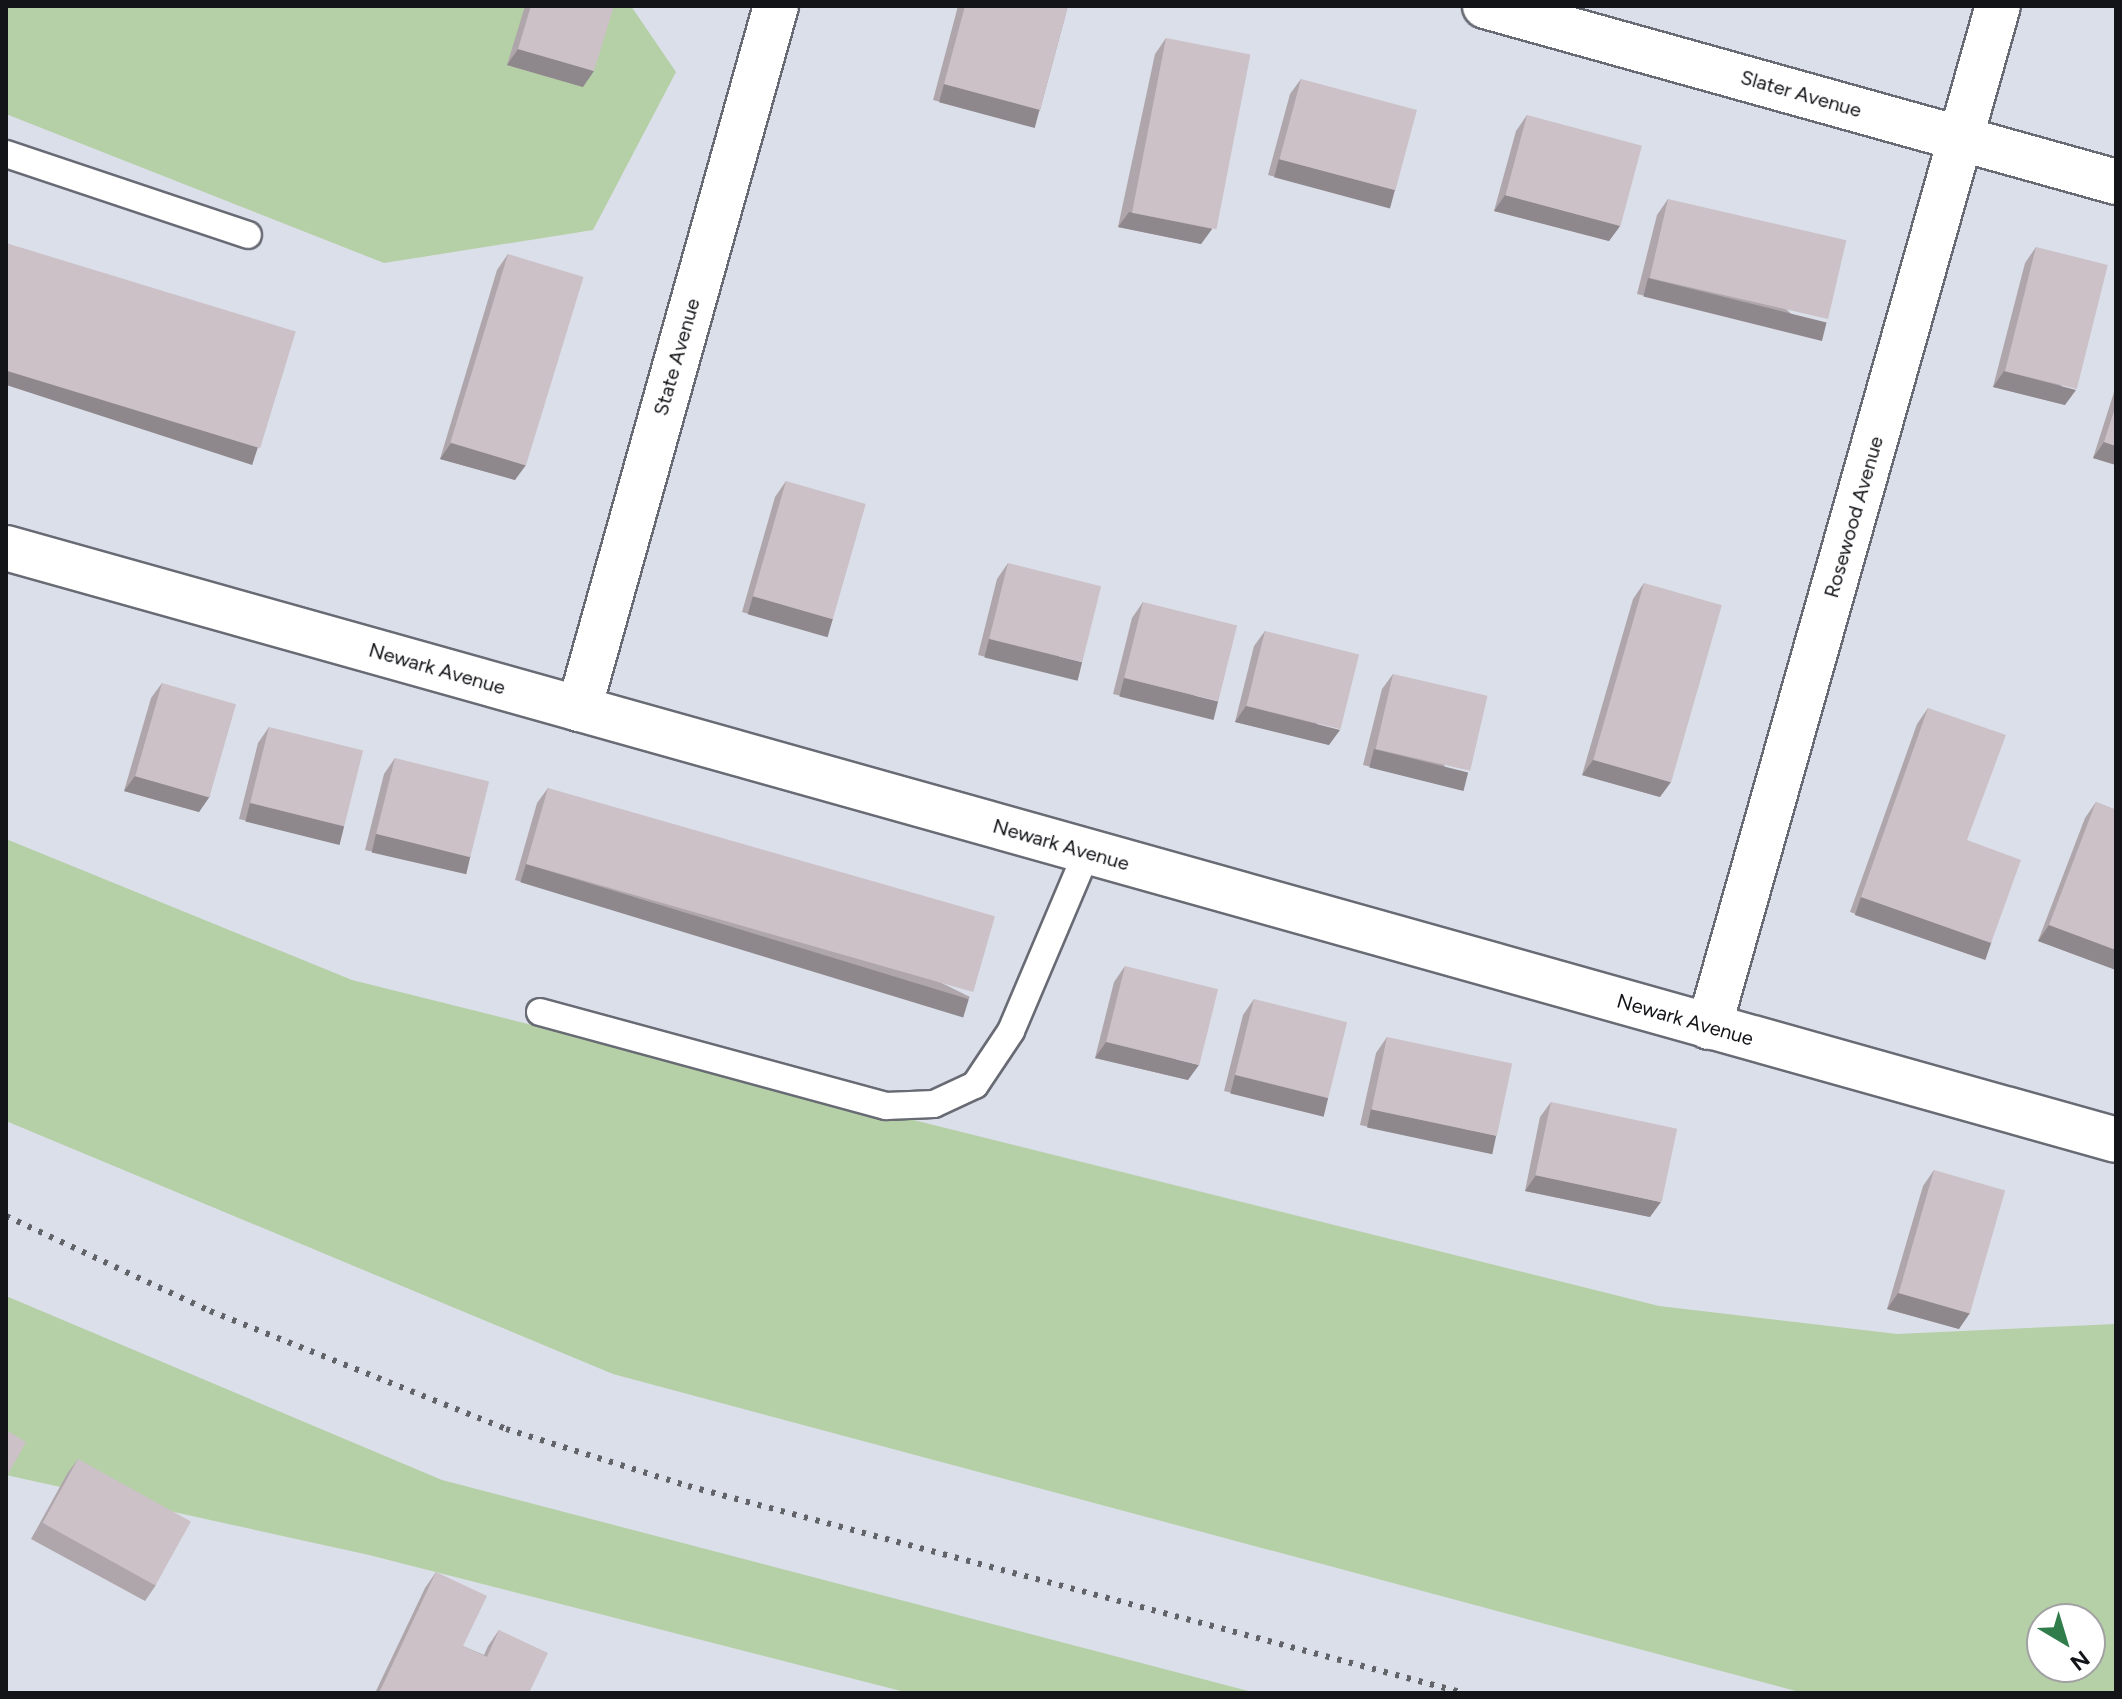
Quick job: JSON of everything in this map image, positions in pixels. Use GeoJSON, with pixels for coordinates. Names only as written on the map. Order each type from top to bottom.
{"type":"FeatureCollection","features":[{"type":"Feature","properties":{"kind":"street","name":"State Avenue"},"geometry":{"type":"LineString","coordinates":[[579,709],[776,6]]}},
{"type":"Feature","properties":{"kind":"street","name":"Slater Avenue"},"geometry":{"type":"LineString","coordinates":[[1485,6],[2116,182]]}},
{"type":"Feature","properties":{"kind":"street","name":"Rosewood Avenue"},"geometry":{"type":"LineString","coordinates":[[1709,1027],[1998,6]]}},
{"type":"Feature","properties":{"kind":"street","name":"Newark Avenue"},"geometry":{"type":"LineString","coordinates":[[6,548],[2116,1140]]}},
{"type":"Feature","properties":{"kind":"lane"},"geometry":{"type":"LineString","coordinates":[[6,154],[248,235]]}},
{"type":"Feature","properties":{"kind":"lane"},"geometry":{"type":"LineString","coordinates":[[540,1012],[886,1106],[934,1104],[975,1085],[1011,1031],[1087,852]]}},
{"type":"Feature","properties":{"kind":"green space"},"geometry":{"type":"Polygon","coordinates":[[[6,6],[631,6],[676,72],[593,230],[384,263],[6,114],[6,6]]]}},
{"type":"Feature","properties":{"kind":"green space"},"geometry":{"type":"Polygon","coordinates":[[[6,839],[352,980],[1659,1306],[1897,1334],[2116,1324],[2116,1693],[1803,1693],[613,1374],[6,1121],[6,839]]]}},
{"type":"Feature","properties":{"kind":"green space"},"geometry":{"type":"Polygon","coordinates":[[[6,1296],[442,1480],[1256,1693],[909,1693],[369,1555],[6,1475],[6,1296]]]}},
{"type":"Feature","properties":{"kind":"building"},"geometry":{"type":"Polygon","coordinates":[[[531,6],[614,6],[594,71],[518,49],[531,6]]]}},
{"type":"Feature","properties":{"kind":"building"},"geometry":{"type":"Polygon","coordinates":[[[965,6],[1068,6],[1040,110],[944,84],[965,6]]]}},
{"type":"Feature","properties":{"kind":"building"},"geometry":{"type":"Polygon","coordinates":[[[1166,38],[1250,54],[1216,229],[1132,213],[1166,38]]]}},
{"type":"Feature","properties":{"kind":"building"},"geometry":{"type":"Polygon","coordinates":[[[1301,79],[1417,110],[1395,190],[1280,159],[1301,79]]]}},
{"type":"Feature","properties":{"kind":"building"},"geometry":{"type":"Polygon","coordinates":[[[1527,115],[1642,146],[1620,226],[1506,195],[1527,115]]]}},
{"type":"Feature","properties":{"kind":"building"},"geometry":{"type":"Polygon","coordinates":[[[1668,199],[1846,240],[1828,319],[1650,278],[1668,199]]]}},
{"type":"Feature","properties":{"kind":"building"},"geometry":{"type":"Polygon","coordinates":[[[6,243],[296,332],[260,448],[6,371],[6,243]]]}},
{"type":"Feature","properties":{"kind":"building"},"geometry":{"type":"Polygon","coordinates":[[[2036,247],[2108,265],[2077,389],[2005,371],[2036,247]]]}},
{"type":"Feature","properties":{"kind":"building"},"geometry":{"type":"Polygon","coordinates":[[[508,254],[584,277],[526,465],[450,442],[508,254]]]}},
{"type":"Feature","properties":{"kind":"building"},"geometry":{"type":"Polygon","coordinates":[[[2116,405],[2116,446],[2104,442],[2116,405]]]}},
{"type":"Feature","properties":{"kind":"building"},"geometry":{"type":"Polygon","coordinates":[[[786,481],[866,504],[833,619],[753,596],[786,481]]]}},
{"type":"Feature","properties":{"kind":"building"},"geometry":{"type":"Polygon","coordinates":[[[1008,563],[1101,586],[1082,662],[989,639],[1008,563]]]}},
{"type":"Feature","properties":{"kind":"building"},"geometry":{"type":"Polygon","coordinates":[[[1644,583],[1722,605],[1671,782],[1593,760],[1644,583]]]}},
{"type":"Feature","properties":{"kind":"building"},"geometry":{"type":"Polygon","coordinates":[[[1143,602],[1237,625],[1218,701],[1124,678],[1143,602]]]}},
{"type":"Feature","properties":{"kind":"building"},"geometry":{"type":"Polygon","coordinates":[[[1265,631],[1359,654],[1340,729],[1246,706],[1265,631]]]}},
{"type":"Feature","properties":{"kind":"building"},"geometry":{"type":"Polygon","coordinates":[[[1393,674],[1488,696],[1470,771],[1376,749],[1393,674]]]}},
{"type":"Feature","properties":{"kind":"building"},"geometry":{"type":"Polygon","coordinates":[[[162,683],[236,704],[209,797],[135,776],[162,683]]]}},
{"type":"Feature","properties":{"kind":"building"},"geometry":{"type":"Polygon","coordinates":[[[1928,708],[2006,735],[1967,840],[2021,860],[1991,943],[1861,897],[1928,708]]]}},
{"type":"Feature","properties":{"kind":"building"},"geometry":{"type":"Polygon","coordinates":[[[269,727],[363,750],[344,826],[250,803],[269,727]]]}},
{"type":"Feature","properties":{"kind":"building"},"geometry":{"type":"Polygon","coordinates":[[[395,758],[489,781],[470,857],[376,834],[395,758]]]}},
{"type":"Feature","properties":{"kind":"building"},"geometry":{"type":"Polygon","coordinates":[[[548,788],[995,916],[973,992],[526,864],[548,788]]]}},
{"type":"Feature","properties":{"kind":"building"},"geometry":{"type":"Polygon","coordinates":[[[2096,802],[2116,810],[2116,950],[2049,925],[2096,802]]]}},
{"type":"Feature","properties":{"kind":"building"},"geometry":{"type":"Polygon","coordinates":[[[1125,966],[1218,989],[1199,1065],[1106,1042],[1125,966]]]}},
{"type":"Feature","properties":{"kind":"building"},"geometry":{"type":"Polygon","coordinates":[[[1254,999],[1347,1022],[1328,1098],[1235,1075],[1254,999]]]}},
{"type":"Feature","properties":{"kind":"building"},"geometry":{"type":"Polygon","coordinates":[[[1387,1037],[1512,1064],[1497,1136],[1372,1109],[1387,1037]]]}},
{"type":"Feature","properties":{"kind":"building"},"geometry":{"type":"Polygon","coordinates":[[[1551,1102],[1677,1129],[1662,1202],[1535,1175],[1551,1102]]]}},
{"type":"Feature","properties":{"kind":"building"},"geometry":{"type":"Polygon","coordinates":[[[1934,1170],[2005,1190],[1970,1313],[1899,1293],[1934,1170]]]}},
{"type":"Feature","properties":{"kind":"building"},"geometry":{"type":"Polygon","coordinates":[[[6,1430],[26,1442],[6,1478],[6,1430]]]}},
{"type":"Feature","properties":{"kind":"building"},"geometry":{"type":"Polygon","coordinates":[[[78,1459],[191,1522],[155,1585],[43,1523],[78,1459]]]}},
{"type":"Feature","properties":{"kind":"building"},"geometry":{"type":"Polygon","coordinates":[[[436,1572],[487,1596],[463,1646],[487,1657],[499,1630],[548,1653],[529,1693],[379,1693],[436,1572]]]}},
{"type":"Feature","properties":{"kind":"railway"},"geometry":{"type":"LineString","coordinates":[[6,1216],[210,1311],[506,1429],[688,1486],[1464,1693]]}}]}
